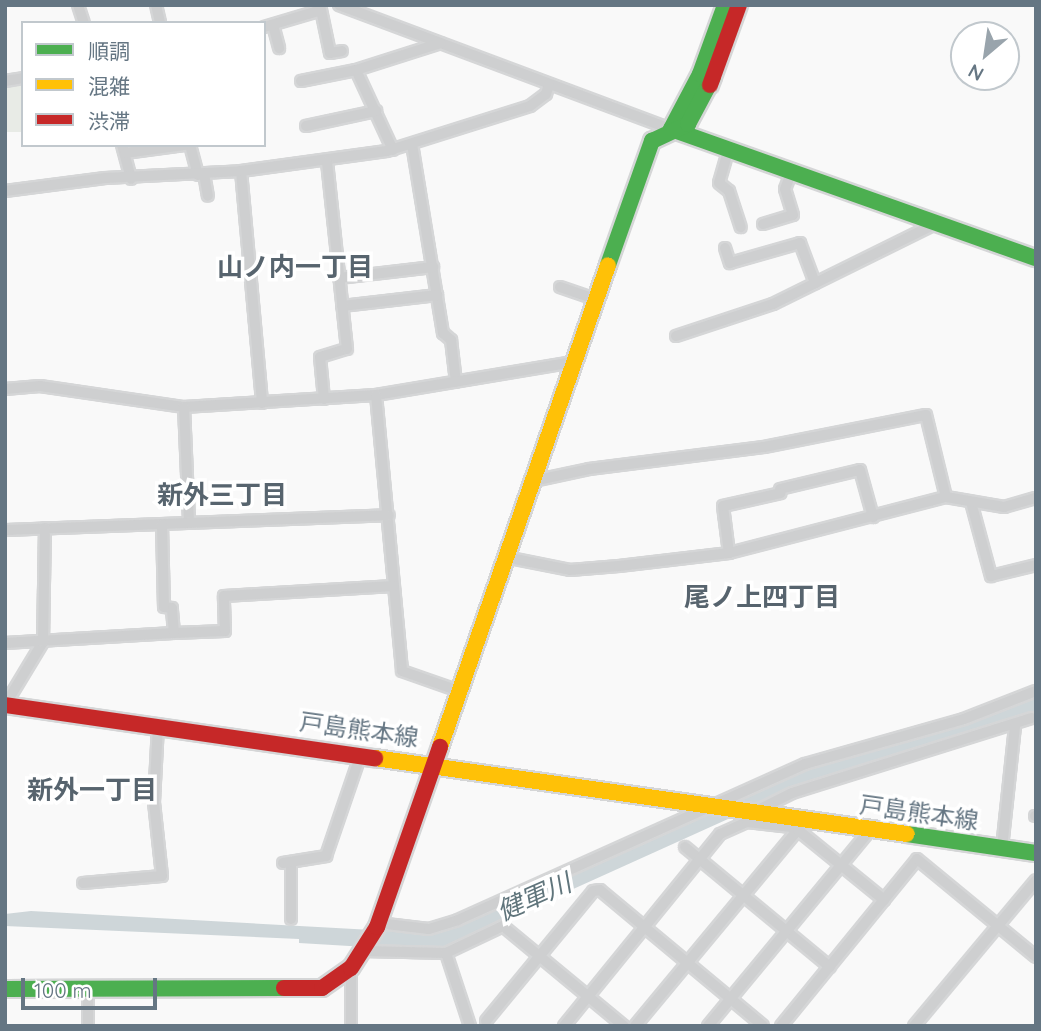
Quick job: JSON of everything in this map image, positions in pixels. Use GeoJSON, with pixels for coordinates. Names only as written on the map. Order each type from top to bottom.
{"type":"FeatureCollection","features":[{"type":"Feature","properties":{"kind":"street"},"geometry":{"type":"LineString","coordinates":[[339,5],[671,129],[1036,258]]}},
{"type":"Feature","properties":{"kind":"street"},"geometry":{"type":"LineString","coordinates":[[671,129],[699,75],[725,5]]}},
{"type":"Feature","properties":{"kind":"street"},"geometry":{"type":"LineString","coordinates":[[710,142],[699,129],[713,77],[739,5]]}},
{"type":"Feature","properties":{"kind":"street"},"geometry":{"type":"LineString","coordinates":[[279,48],[268,26],[319,8],[330,53],[342,51]]}},
{"type":"Feature","properties":{"kind":"street"},"geometry":{"type":"LineString","coordinates":[[301,81],[356,70],[441,43]]}},
{"type":"Feature","properties":{"kind":"street"},"geometry":{"type":"LineString","coordinates":[[356,70],[393,150]]}},
{"type":"Feature","properties":{"kind":"street"},"geometry":{"type":"LineString","coordinates":[[5,989],[322,988],[351,968],[365,950],[378,925],[594,299],[652,141],[671,129],[688,124],[713,77]]}},
{"type":"Feature","properties":{"kind":"street"},"geometry":{"type":"LineString","coordinates":[[5,191],[131,178],[241,171],[393,150],[530,106],[546,94],[550,84]]}},
{"type":"Feature","properties":{"kind":"street"},"geometry":{"type":"LineString","coordinates":[[306,126],[376,111]]}},
{"type":"Feature","properties":{"kind":"street"},"geometry":{"type":"LineString","coordinates":[[412,144],[443,333],[451,340],[456,382]]}},
{"type":"Feature","properties":{"kind":"street"},"geometry":{"type":"LineString","coordinates":[[131,178],[124,149],[154,147]]}},
{"type":"Feature","properties":{"kind":"street"},"geometry":{"type":"LineString","coordinates":[[191,147],[208,196]]}},
{"type":"Feature","properties":{"kind":"street"},"geometry":{"type":"LineString","coordinates":[[729,148],[719,183],[729,191],[741,228]]}},
{"type":"Feature","properties":{"kind":"street"},"geometry":{"type":"LineString","coordinates":[[324,399],[320,356],[347,349],[327,161]]}},
{"type":"Feature","properties":{"kind":"street"},"geometry":{"type":"LineString","coordinates":[[241,171],[262,403]]}},
{"type":"Feature","properties":{"kind":"street"},"geometry":{"type":"LineString","coordinates":[[763,224],[793,215],[785,189],[792,171]]}},
{"type":"Feature","properties":{"kind":"street"},"geometry":{"type":"LineString","coordinates":[[677,336],[773,304],[937,223]]}},
{"type":"Feature","properties":{"kind":"street"},"geometry":{"type":"LineString","coordinates":[[725,248],[730,263],[800,243],[815,284]]}},
{"type":"Feature","properties":{"kind":"street"},"geometry":{"type":"LineString","coordinates":[[339,278],[433,267]]}},
{"type":"Feature","properties":{"kind":"street"},"geometry":{"type":"LineString","coordinates":[[560,287],[594,299]]}},
{"type":"Feature","properties":{"kind":"street"},"geometry":{"type":"LineString","coordinates":[[342,306],[437,295]]}},
{"type":"Feature","properties":{"kind":"street"},"geometry":{"type":"LineString","coordinates":[[5,389],[40,386],[184,407],[376,396],[573,362]]}},
{"type":"Feature","properties":{"kind":"street"},"geometry":{"type":"LineString","coordinates":[[376,396],[402,671],[459,691]]}},
{"type":"Feature","properties":{"kind":"street"},"geometry":{"type":"LineString","coordinates":[[184,407],[189,523]]}},
{"type":"Feature","properties":{"kind":"street"},"geometry":{"type":"LineString","coordinates":[[533,481],[589,469],[764,447],[926,415],[946,497]]}},
{"type":"Feature","properties":{"kind":"street"},"geometry":{"type":"LineString","coordinates":[[729,553],[723,506],[860,470],[873,517]]}},
{"type":"Feature","properties":{"kind":"street"},"geometry":{"type":"LineString","coordinates":[[505,556],[570,569],[729,553],[946,497],[1012,507],[1036,498]]}},
{"type":"Feature","properties":{"kind":"street"},"geometry":{"type":"LineString","coordinates":[[971,502],[991,576],[1036,565]]}},
{"type":"Feature","properties":{"kind":"street"},"geometry":{"type":"LineString","coordinates":[[5,530],[389,515]]}},
{"type":"Feature","properties":{"kind":"street"},"geometry":{"type":"LineString","coordinates":[[162,524],[164,607],[172,608],[174,633]]}},
{"type":"Feature","properties":{"kind":"street"},"geometry":{"type":"LineString","coordinates":[[5,705],[43,642],[45,528]]}},
{"type":"Feature","properties":{"kind":"street"},"geometry":{"type":"LineString","coordinates":[[5,643],[225,631],[224,596],[394,586]]}},
{"type":"Feature","properties":{"kind":"street"},"geometry":{"type":"LineString","coordinates":[[378,925],[429,929],[458,920],[705,805],[805,764],[964,719],[1036,691]]}},
{"type":"Feature","properties":{"kind":"street","name":"戸島熊本線"},"geometry":{"type":"LineString","coordinates":[[5,705],[433,763],[754,812],[802,825],[870,830],[1036,853]]}},
{"type":"Feature","properties":{"kind":"street"},"geometry":{"type":"LineString","coordinates":[[754,812],[792,793],[1015,726],[1032,718]]}},
{"type":"Feature","properties":{"kind":"street"},"geometry":{"type":"LineString","coordinates":[[83,883],[162,876],[154,802],[158,724]]}},
{"type":"Feature","properties":{"kind":"street"},"geometry":{"type":"LineString","coordinates":[[1002,848],[1015,726]]}},
{"type":"Feature","properties":{"kind":"street"},"geometry":{"type":"LineString","coordinates":[[291,919],[287,862],[326,856],[361,754]]}},
{"type":"Feature","properties":{"kind":"street"},"geometry":{"type":"LineString","coordinates":[[564,1026],[719,834],[747,822],[802,825],[841,866],[884,900]]}},
{"type":"Feature","properties":{"kind":"street"},"geometry":{"type":"LineString","coordinates":[[635,1026],[802,825]]}},
{"type":"Feature","properties":{"kind":"street"},"geometry":{"type":"LineString","coordinates":[[708,1026],[870,830]]}},
{"type":"Feature","properties":{"kind":"street"},"geometry":{"type":"LineString","coordinates":[[685,847],[830,967]]}},
{"type":"Feature","properties":{"kind":"street"},"geometry":{"type":"LineString","coordinates":[[781,1026],[918,859],[1036,957]]}},
{"type":"Feature","properties":{"kind":"street"},"geometry":{"type":"LineString","coordinates":[[914,1026],[1036,880]]}},
{"type":"Feature","properties":{"kind":"street"},"geometry":{"type":"LineString","coordinates":[[486,1021],[593,891],[600,890],[763,1026]]}},
{"type":"Feature","properties":{"kind":"street"},"geometry":{"type":"LineString","coordinates":[[365,950],[446,953],[503,926],[624,1026]]}},
{"type":"Feature","properties":{"kind":"street"},"geometry":{"type":"LineString","coordinates":[[446,953],[470,1026]]}},
{"type":"Feature","properties":{"kind":"street"},"geometry":{"type":"LineString","coordinates":[[351,968],[351,1026]]}},
{"type":"Feature","properties":{"kind":"street"},"geometry":{"type":"LineString","coordinates":[[88,988],[88,1026]]}},
{"type":"Feature","properties":{"kind":"shaded area"},"geometry":{"type":"Polygon","coordinates":[[[5,82],[21,82],[21,132],[5,132],[5,82]]]}},
{"type":"Feature","properties":{"kind":"water","name":"健軍川"},"geometry":{"type":"Polygon","coordinates":[[[1036,695],[1036,714],[777,797],[447,946],[383,948],[299,943],[299,939],[5,926],[5,914],[31,911],[427,933],[772,780],[1036,695]]]}},
{"type":"Feature","properties":{"kind":"traffic: fast"},"geometry":{"type":"LineString","coordinates":[[671,129],[700,74],[725,5]]}},
{"type":"Feature","properties":{"kind":"traffic: fast"},"geometry":{"type":"LineString","coordinates":[[608,265],[652,141],[688,124],[713,77]]}},
{"type":"Feature","properties":{"kind":"traffic: fast"},"geometry":{"type":"LineString","coordinates":[[671,129],[1036,258]]}},
{"type":"Feature","properties":{"kind":"traffic: fast"},"geometry":{"type":"LineString","coordinates":[[907,834],[1036,853]]}},
{"type":"Feature","properties":{"kind":"traffic: fast"},"geometry":{"type":"LineString","coordinates":[[5,989],[284,988]]}},
{"type":"Feature","properties":{"kind":"traffic: slow"},"geometry":{"type":"LineString","coordinates":[[440,747],[608,265]]}},
{"type":"Feature","properties":{"kind":"traffic: slow"},"geometry":{"type":"LineString","coordinates":[[375,758],[907,834]]}},
{"type":"Feature","properties":{"kind":"traffic: jam"},"geometry":{"type":"LineString","coordinates":[[710,85],[739,5]]}},
{"type":"Feature","properties":{"kind":"traffic: jam"},"geometry":{"type":"LineString","coordinates":[[5,705],[375,758]]}},
{"type":"Feature","properties":{"kind":"traffic: jam"},"geometry":{"type":"LineString","coordinates":[[284,988],[322,988],[351,968],[377,927],[440,747]]}},
{"type":"Feature","properties":{"kind":"district","name":"山ノ内一丁目"},"geometry":{"type":"Point","coordinates":[295,267]}},
{"type":"Feature","properties":{"kind":"district","name":"新外三丁目"},"geometry":{"type":"Point","coordinates":[222,495]}},
{"type":"Feature","properties":{"kind":"district","name":"尾ノ上四丁目"},"geometry":{"type":"Point","coordinates":[762,597]}},
{"type":"Feature","properties":{"kind":"district","name":"新外一丁目"},"geometry":{"type":"Point","coordinates":[92,790]}}]}
